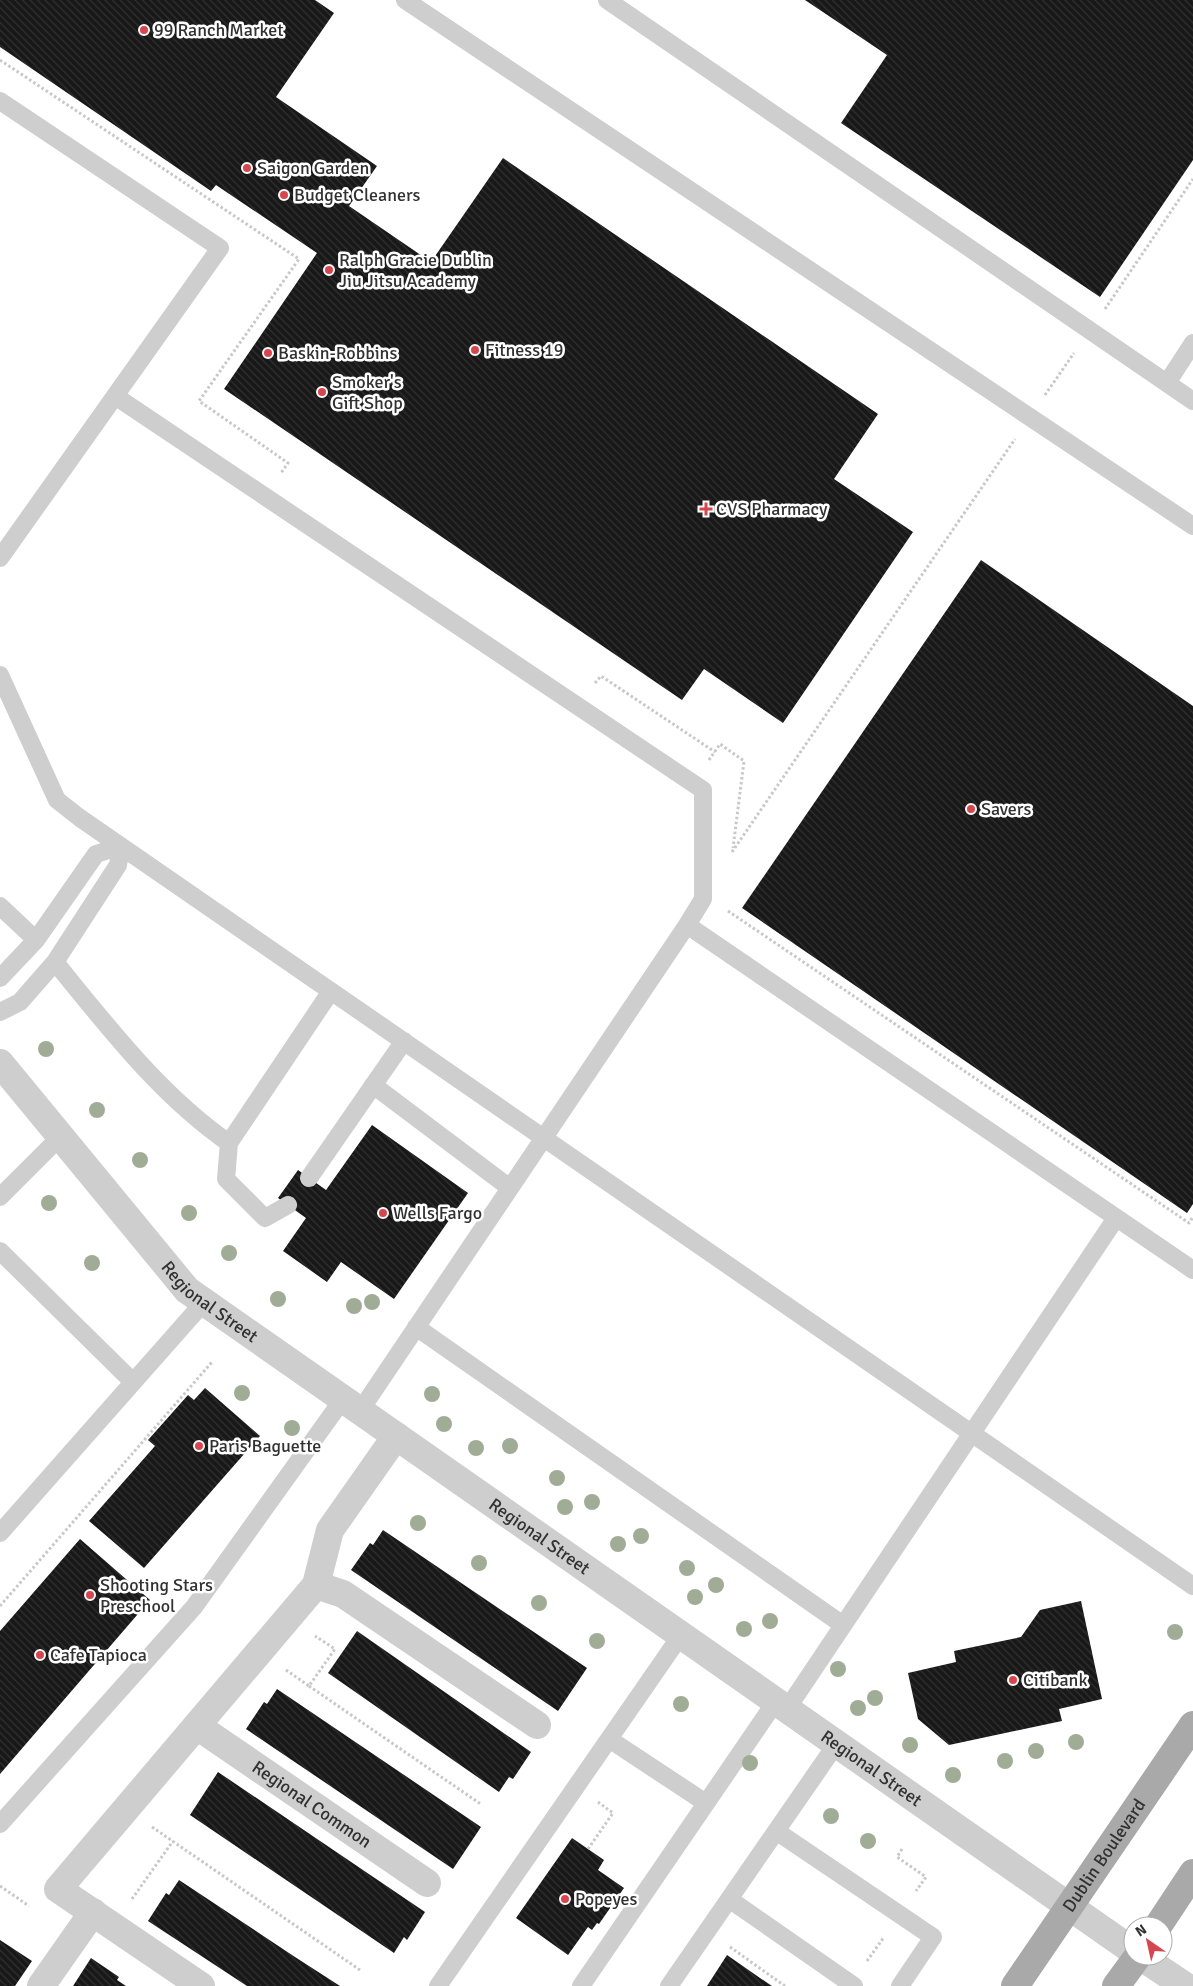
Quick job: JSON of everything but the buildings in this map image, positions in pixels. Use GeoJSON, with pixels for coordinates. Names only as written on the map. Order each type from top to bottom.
{"type":"FeatureCollection","features":[{"type":"Feature","properties":{"kind":"main road","name":"Dublin Boulevard"},"geometry":{"type":"LineString","coordinates":[[1015,1986],[1193,1725]]}},
{"type":"Feature","properties":{"kind":"main road"},"geometry":{"type":"LineString","coordinates":[[1165,1916],[1193,1873]]}},
{"type":"Feature","properties":{"kind":"main road"},"geometry":{"type":"LineString","coordinates":[[1116,1986],[1131,1966]]}},
{"type":"Feature","properties":{"kind":"street","name":"Regional Street"},"geometry":{"type":"LineString","coordinates":[[0,1064],[187,1290],[1123,1944]]}},
{"type":"Feature","properties":{"kind":"street"},"geometry":{"type":"LineString","coordinates":[[201,1986],[58,1889],[316,1585],[330,1530],[396,1436]]}},
{"type":"Feature","properties":{"kind":"street"},"geometry":{"type":"LineString","coordinates":[[316,1585],[343,1594],[537,1725]]}},
{"type":"Feature","properties":{"kind":"street","name":"Regional Common"},"geometry":{"type":"LineString","coordinates":[[197,1726],[427,1883]]}},
{"type":"Feature","properties":{"kind":"street"},"geometry":{"type":"LineString","coordinates":[[41,1986],[103,1919]]}},
{"type":"Feature","properties":{"kind":"street"},"geometry":{"type":"LineString","coordinates":[[1154,1966],[1185,1986]]}},
{"type":"Feature","properties":{"kind":"lane"},"geometry":{"type":"LineString","coordinates":[[405,0],[1193,526]]}},
{"type":"Feature","properties":{"kind":"lane"},"geometry":{"type":"LineString","coordinates":[[607,0],[1193,401]]}},
{"type":"Feature","properties":{"kind":"lane"},"geometry":{"type":"LineString","coordinates":[[0,101],[220,248],[0,558]]}},
{"type":"Feature","properties":{"kind":"lane"},"geometry":{"type":"LineString","coordinates":[[1167,383],[1193,343]]}},
{"type":"Feature","properties":{"kind":"lane"},"geometry":{"type":"LineString","coordinates":[[0,1824],[194,1607],[352,1405],[416,1327],[687,925],[702,899],[703,790],[115,396]]}},
{"type":"Feature","properties":{"kind":"lane"},"geometry":{"type":"LineString","coordinates":[[0,675],[57,800],[1193,1586]]}},
{"type":"Feature","properties":{"kind":"lane"},"geometry":{"type":"LineString","coordinates":[[0,978],[36,940],[96,854],[121,846]]}},
{"type":"Feature","properties":{"kind":"lane"},"geometry":{"type":"LineString","coordinates":[[0,1012],[20,1002],[55,962],[118,865],[121,846]]}},
{"type":"Feature","properties":{"kind":"lane"},"geometry":{"type":"LineString","coordinates":[[0,906],[36,940]]}},
{"type":"Feature","properties":{"kind":"lane"},"geometry":{"type":"LineString","coordinates":[[687,925],[1193,1270]]}},
{"type":"Feature","properties":{"kind":"lane"},"geometry":{"type":"LineString","coordinates":[[55,962],[132,1056],[196,1121],[229,1143]]}},
{"type":"Feature","properties":{"kind":"lane"},"geometry":{"type":"LineString","coordinates":[[288,1205],[265,1218],[226,1179],[229,1143],[331,991]]}},
{"type":"Feature","properties":{"kind":"lane"},"geometry":{"type":"LineString","coordinates":[[310,1178],[404,1041]]}},
{"type":"Feature","properties":{"kind":"lane"},"geometry":{"type":"LineString","coordinates":[[373,1085],[510,1188]]}},
{"type":"Feature","properties":{"kind":"lane"},"geometry":{"type":"LineString","coordinates":[[0,1196],[60,1137]]}},
{"type":"Feature","properties":{"kind":"lane"},"geometry":{"type":"LineString","coordinates":[[581,1986],[706,1803],[843,1625],[1116,1218]]}},
{"type":"Feature","properties":{"kind":"lane"},"geometry":{"type":"LineString","coordinates":[[0,1251],[132,1382]]}},
{"type":"Feature","properties":{"kind":"lane"},"geometry":{"type":"LineString","coordinates":[[0,1533],[204,1302]]}},
{"type":"Feature","properties":{"kind":"lane"},"geometry":{"type":"LineString","coordinates":[[416,1327],[843,1625]]}},
{"type":"Feature","properties":{"kind":"lane"},"geometry":{"type":"LineString","coordinates":[[438,1986],[681,1635]]}},
{"type":"Feature","properties":{"kind":"lane"},"geometry":{"type":"LineString","coordinates":[[609,1739],[706,1803]]}},
{"type":"Feature","properties":{"kind":"lane"},"geometry":{"type":"LineString","coordinates":[[669,1986],[837,1743]]}},
{"type":"Feature","properties":{"kind":"lane"},"geometry":{"type":"LineString","coordinates":[[776,1831],[933,1937],[900,1986]]}},
{"type":"Feature","properties":{"kind":"lane"},"geometry":{"type":"LineString","coordinates":[[729,1899],[854,1986]]}},
{"type":"Feature","properties":{"kind":"path"},"geometry":{"type":"LineString","coordinates":[[0,60],[299,259],[199,402],[288,463],[279,476]]}},
{"type":"Feature","properties":{"kind":"path"},"geometry":{"type":"LineString","coordinates":[[732,852],[1193,179]]}},
{"type":"Feature","properties":{"kind":"path"},"geometry":{"type":"LineString","coordinates":[[591,689],[601,676],[715,752]]}},
{"type":"Feature","properties":{"kind":"path"},"geometry":{"type":"LineString","coordinates":[[693,784],[720,744],[744,761],[732,861]]}},
{"type":"Feature","properties":{"kind":"path"},"geometry":{"type":"LineString","coordinates":[[729,904],[728,913],[1189,1223],[1193,1217]]}},
{"type":"Feature","properties":{"kind":"path"},"geometry":{"type":"LineString","coordinates":[[0,1606],[212,1362]]}},
{"type":"Feature","properties":{"kind":"path"},"geometry":{"type":"LineString","coordinates":[[309,1686],[335,1649],[314,1636],[343,1594]]}},
{"type":"Feature","properties":{"kind":"path"},"geometry":{"type":"LineString","coordinates":[[279,1665],[482,1806]]}},
{"type":"Feature","properties":{"kind":"path"},"geometry":{"type":"LineString","coordinates":[[158,1819],[152,1827],[360,1970]]}},
{"type":"Feature","properties":{"kind":"path"},"geometry":{"type":"LineString","coordinates":[[103,1919],[173,1841]]}},
{"type":"Feature","properties":{"kind":"path"},"geometry":{"type":"LineString","coordinates":[[730,1947],[785,1986]]}},
{"type":"Feature","properties":{"kind":"place","name":"99 Ranch Market"},"geometry":{"type":"Point","coordinates":[144,30]}},
{"type":"Feature","properties":{"kind":"place","name":"Saigon Garden"},"geometry":{"type":"Point","coordinates":[247,168]}},
{"type":"Feature","properties":{"kind":"place","name":"Budget Cleaners"},"geometry":{"type":"Point","coordinates":[284,195]}},
{"type":"Feature","properties":{"kind":"place","name":"Ralph Gracie Dublin Jiu Jitsu Academy"},"geometry":{"type":"Point","coordinates":[329,270]}},
{"type":"Feature","properties":{"kind":"place","name":"Fitness 19"},"geometry":{"type":"Point","coordinates":[475,350]}},
{"type":"Feature","properties":{"kind":"place","name":"Baskin-Robbins"},"geometry":{"type":"Point","coordinates":[268,353]}},
{"type":"Feature","properties":{"kind":"place","name":"Smoker's Gift Shop"},"geometry":{"type":"Point","coordinates":[322,392]}},
{"type":"Feature","properties":{"kind":"place","name":"CVS Pharmacy"},"geometry":{"type":"Point","coordinates":[706,509]}},
{"type":"Feature","properties":{"kind":"place","name":"Savers"},"geometry":{"type":"Point","coordinates":[971,809]}},
{"type":"Feature","properties":{"kind":"place","name":"Wells Fargo"},"geometry":{"type":"Point","coordinates":[383,1213]}},
{"type":"Feature","properties":{"kind":"place","name":"Paris Baguette"},"geometry":{"type":"Point","coordinates":[199,1446]}},
{"type":"Feature","properties":{"kind":"place","name":"Shooting Stars Preschool"},"geometry":{"type":"Point","coordinates":[90,1595]}},
{"type":"Feature","properties":{"kind":"place","name":"Cafe Tapioca"},"geometry":{"type":"Point","coordinates":[40,1655]}},
{"type":"Feature","properties":{"kind":"place","name":"Citibank"},"geometry":{"type":"Point","coordinates":[1013,1680]}},
{"type":"Feature","properties":{"kind":"place","name":"Popeyes"},"geometry":{"type":"Point","coordinates":[565,1899]}}]}
